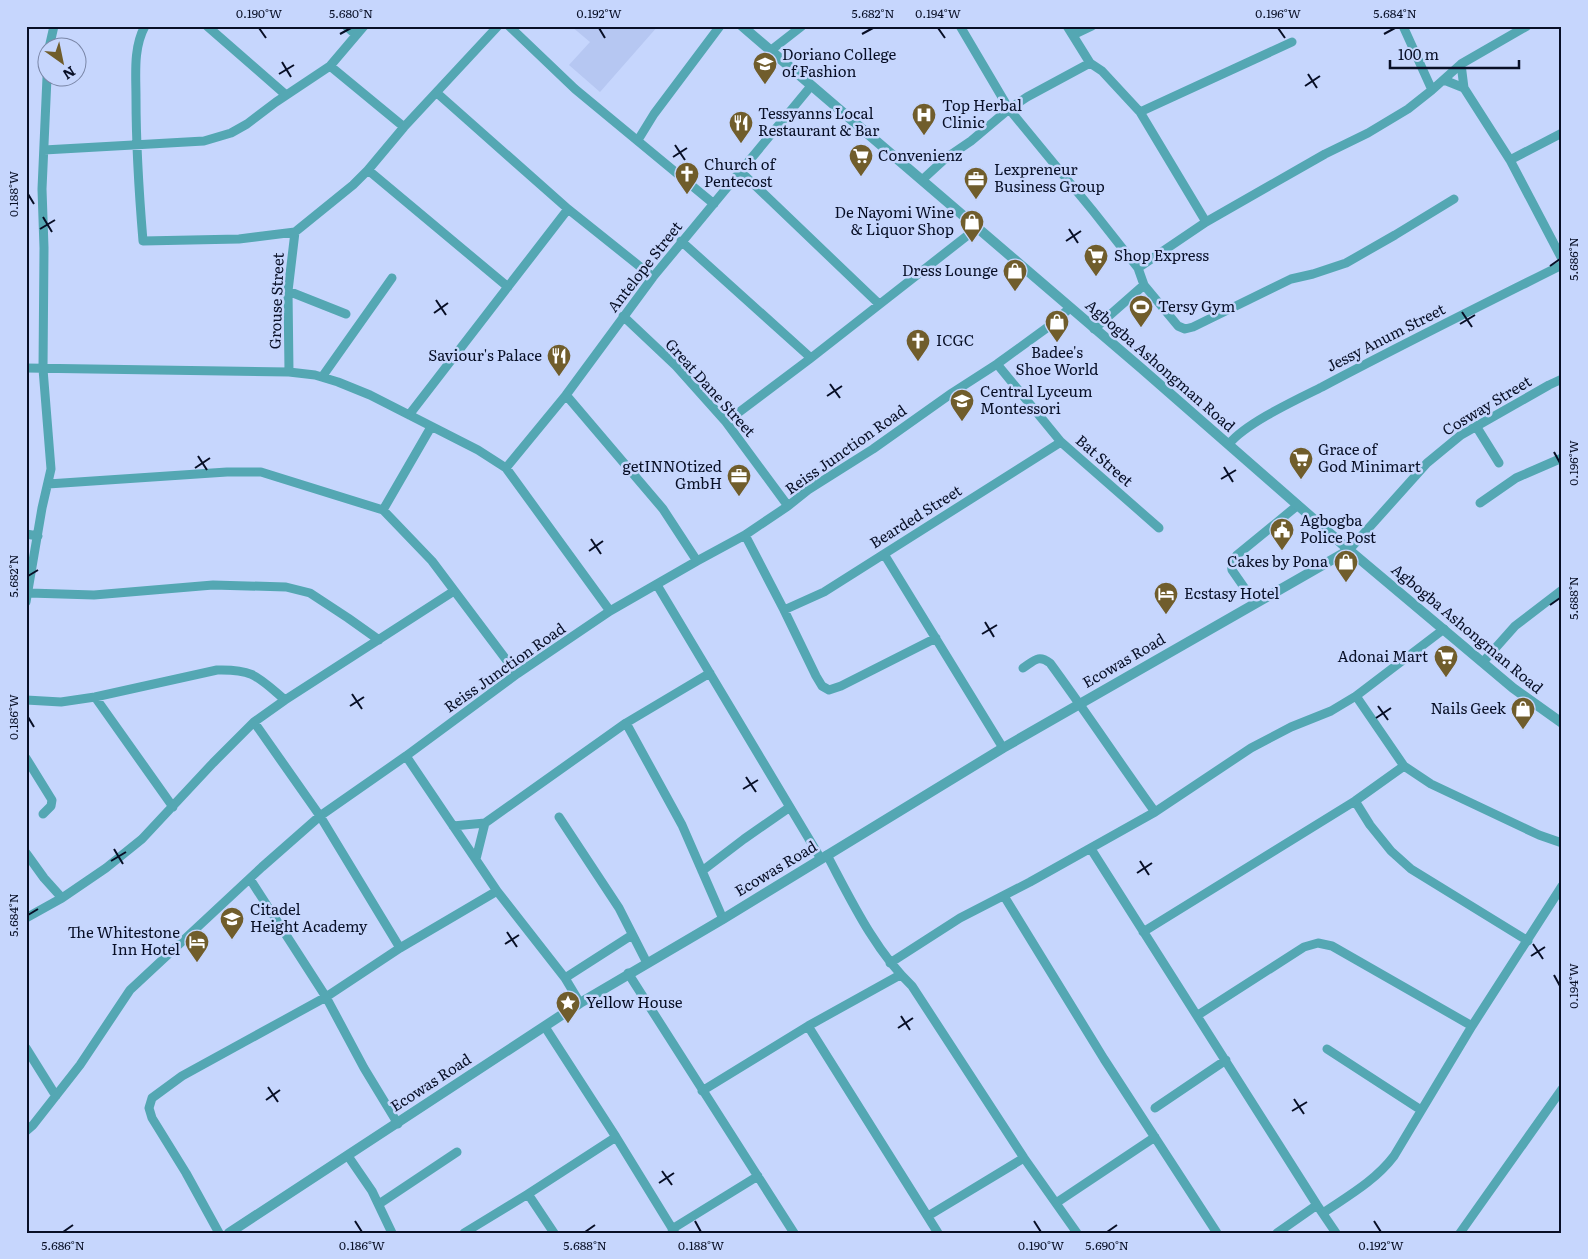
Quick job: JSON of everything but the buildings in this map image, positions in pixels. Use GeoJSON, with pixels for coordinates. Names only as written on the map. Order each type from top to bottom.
{"type":"FeatureCollection","features":[{"type":"Feature","properties":{"kind":"street"},"geometry":{"type":"LineString","coordinates":[[144,26],[139,38],[136,59],[136,144],[143,241],[240,239],[294,232],[354,185],[404,127],[498,26]]}},
{"type":"Feature","properties":{"kind":"street"},"geometry":{"type":"LineString","coordinates":[[207,26],[286,94]]}},
{"type":"Feature","properties":{"kind":"street"},"geometry":{"type":"LineString","coordinates":[[346,26],[356,35]]}},
{"type":"Feature","properties":{"kind":"street"},"geometry":{"type":"LineString","coordinates":[[44,150],[204,141],[231,133],[247,124],[286,94],[330,66],[364,26]]}},
{"type":"Feature","properties":{"kind":"street"},"geometry":{"type":"LineString","coordinates":[[509,26],[574,90],[621,129],[638,140],[714,204]]}},
{"type":"Feature","properties":{"kind":"street"},"geometry":{"type":"LineString","coordinates":[[638,140],[654,114],[720,26]]}},
{"type":"Feature","properties":{"kind":"street","name":"Agbogba Ashongman Road"},"geometry":{"type":"LineString","coordinates":[[742,26],[1229,444],[1349,550],[1527,700],[1561,721]]}},
{"type":"Feature","properties":{"kind":"street"},"geometry":{"type":"LineString","coordinates":[[770,51],[802,26]]}},
{"type":"Feature","properties":{"kind":"street"},"geometry":{"type":"LineString","coordinates":[[960,26],[1009,109],[1138,268],[1144,285],[1178,326],[1184,329],[1193,327],[1291,279],[1346,263],[1454,199]]}},
{"type":"Feature","properties":{"kind":"street"},"geometry":{"type":"LineString","coordinates":[[1067,26],[1090,63],[1102,71],[1140,112],[1206,222]]}},
{"type":"Feature","properties":{"kind":"street"},"geometry":{"type":"LineString","coordinates":[[1073,35],[1092,26]]}},
{"type":"Feature","properties":{"kind":"street"},"geometry":{"type":"LineString","coordinates":[[1403,26],[1432,90]]}},
{"type":"Feature","properties":{"kind":"street"},"geometry":{"type":"LineString","coordinates":[[1138,268],[1206,222],[1408,109],[1461,64],[1527,26]]}},
{"type":"Feature","properties":{"kind":"street"},"geometry":{"type":"LineString","coordinates":[[1140,112],[1292,42]]}},
{"type":"Feature","properties":{"kind":"street"},"geometry":{"type":"LineString","coordinates":[[922,180],[946,158],[971,141],[1009,109],[1027,97],[1090,63]]}},
{"type":"Feature","properties":{"kind":"street"},"geometry":{"type":"LineString","coordinates":[[1461,64],[1464,88],[1510,160],[1562,259]]}},
{"type":"Feature","properties":{"kind":"street"},"geometry":{"type":"LineString","coordinates":[[330,66],[404,127]]}},
{"type":"Feature","properties":{"kind":"street"},"geometry":{"type":"LineString","coordinates":[[1444,80],[1464,88]]}},
{"type":"Feature","properties":{"kind":"street","name":"Antelope Street"},"geometry":{"type":"LineString","coordinates":[[506,468],[566,395],[623,316],[681,241],[741,172],[811,86]]}},
{"type":"Feature","properties":{"kind":"street"},"geometry":{"type":"LineString","coordinates":[[26,602],[42,508],[51,469],[43,369],[44,150],[47,88]]}},
{"type":"Feature","properties":{"kind":"street"},"geometry":{"type":"LineString","coordinates":[[437,93],[568,209],[653,277]]}},
{"type":"Feature","properties":{"kind":"street"},"geometry":{"type":"LineString","coordinates":[[1510,160],[1562,133]]}},
{"type":"Feature","properties":{"kind":"street"},"geometry":{"type":"LineString","coordinates":[[368,170],[508,287]]}},
{"type":"Feature","properties":{"kind":"street"},"geometry":{"type":"LineString","coordinates":[[741,172],[879,304]]}},
{"type":"Feature","properties":{"kind":"street"},"geometry":{"type":"LineString","coordinates":[[409,415],[568,209]]}},
{"type":"Feature","properties":{"kind":"street"},"geometry":{"type":"LineString","coordinates":[[726,422],[977,228]]}},
{"type":"Feature","properties":{"kind":"street","name":"Grouse Street"},"geometry":{"type":"LineString","coordinates":[[289,372],[288,291],[294,232]]}},
{"type":"Feature","properties":{"kind":"street"},"geometry":{"type":"LineString","coordinates":[[681,241],[811,358]]}},
{"type":"Feature","properties":{"kind":"street","name":"Jessy Anum Street"},"geometry":{"type":"LineString","coordinates":[[1229,444],[1241,432],[1294,402],[1402,345],[1562,265]]}},
{"type":"Feature","properties":{"kind":"street"},"geometry":{"type":"LineString","coordinates":[[322,377],[392,278]]}},
{"type":"Feature","properties":{"kind":"street"},"geometry":{"type":"LineString","coordinates":[[1094,329],[1144,285]]}},
{"type":"Feature","properties":{"kind":"street"},"geometry":{"type":"LineString","coordinates":[[288,291],[346,314]]}},
{"type":"Feature","properties":{"kind":"street","name":"Reiss Junction Road"},"geometry":{"type":"LineString","coordinates":[[26,1131],[80,1064],[130,990],[320,816],[406,756],[517,674],[610,611],[696,561],[745,536],[808,490],[873,449],[952,393],[997,364],[1048,327],[1070,308]]}},
{"type":"Feature","properties":{"kind":"street","name":"Great Dane Street"},"geometry":{"type":"LineString","coordinates":[[623,316],[676,366],[726,422],[788,506]]}},
{"type":"Feature","properties":{"kind":"street","name":"Bat Street"},"geometry":{"type":"LineString","coordinates":[[997,364],[1060,442],[1158,528]]}},
{"type":"Feature","properties":{"kind":"street"},"geometry":{"type":"LineString","coordinates":[[26,368],[289,372],[322,377],[370,395],[478,450],[506,468],[610,611]]}},
{"type":"Feature","properties":{"kind":"street","name":"Cosway Street"},"geometry":{"type":"LineString","coordinates":[[1349,550],[1427,463],[1461,435],[1549,384],[1562,379]]}},
{"type":"Feature","properties":{"kind":"street"},"geometry":{"type":"LineString","coordinates":[[566,395],[663,509],[696,561]]}},
{"type":"Feature","properties":{"kind":"street"},"geometry":{"type":"LineString","coordinates":[[1476,426],[1498,463]]}},
{"type":"Feature","properties":{"kind":"street"},"geometry":{"type":"LineString","coordinates":[[383,510],[431,427]]}},
{"type":"Feature","properties":{"kind":"street","name":"Bearded Street"},"geometry":{"type":"LineString","coordinates":[[784,610],[824,592],[1060,442]]}},
{"type":"Feature","properties":{"kind":"street"},"geometry":{"type":"LineString","coordinates":[[1480,503],[1516,478],[1562,458]]}},
{"type":"Feature","properties":{"kind":"street"},"geometry":{"type":"LineString","coordinates":[[48,484],[227,472],[261,472],[383,510],[432,561],[517,674]]}},
{"type":"Feature","properties":{"kind":"street"},"geometry":{"type":"LineString","coordinates":[[1255,603],[1232,570],[1231,562],[1298,505]]}},
{"type":"Feature","properties":{"kind":"street"},"geometry":{"type":"LineString","coordinates":[[26,534],[38,536]]}},
{"type":"Feature","properties":{"kind":"street"},"geometry":{"type":"LineString","coordinates":[[745,536],[816,676],[822,686],[829,690],[841,686],[936,638]]}},
{"type":"Feature","properties":{"kind":"street","name":"Ecowas Road"},"geometry":{"type":"LineString","coordinates":[[229,1233],[580,1003],[723,919],[1002,748],[1349,550]]}},
{"type":"Feature","properties":{"kind":"street"},"geometry":{"type":"LineString","coordinates":[[884,554],[1002,748]]}},
{"type":"Feature","properties":{"kind":"street"},"geometry":{"type":"LineString","coordinates":[[29,593],[94,595],[213,585],[286,587],[310,593],[379,640]]}},
{"type":"Feature","properties":{"kind":"street"},"geometry":{"type":"LineString","coordinates":[[657,585],[790,807],[824,857],[890,963],[912,986],[1024,1158],[1077,1233]]}},
{"type":"Feature","properties":{"kind":"street"},"geometry":{"type":"LineString","coordinates":[[1483,662],[1515,626],[1562,590]]}},
{"type":"Feature","properties":{"kind":"street"},"geometry":{"type":"LineString","coordinates":[[26,918],[62,898],[106,868],[142,839],[254,722],[454,591]]}},
{"type":"Feature","properties":{"kind":"street"},"geometry":{"type":"LineString","coordinates":[[890,963],[960,918],[1091,849],[1155,812],[1251,748],[1291,727],[1331,711],[1356,696],[1444,629]]}},
{"type":"Feature","properties":{"kind":"street"},"geometry":{"type":"LineString","coordinates":[[1023,668],[1039,658],[1044,658],[1050,663],[1155,812]]}},
{"type":"Feature","properties":{"kind":"street"},"geometry":{"type":"LineString","coordinates":[[26,700],[61,702],[95,697],[217,670],[236,669],[255,675],[285,700]]}},
{"type":"Feature","properties":{"kind":"street"},"geometry":{"type":"LineString","coordinates":[[453,826],[485,823],[626,723],[710,672]]}},
{"type":"Feature","properties":{"kind":"street"},"geometry":{"type":"LineString","coordinates":[[1356,696],[1404,766],[1431,784],[1539,835],[1562,843]]}},
{"type":"Feature","properties":{"kind":"street"},"geometry":{"type":"LineString","coordinates":[[95,697],[173,807]]}},
{"type":"Feature","properties":{"kind":"street"},"geometry":{"type":"LineString","coordinates":[[254,722],[320,816],[400,948]]}},
{"type":"Feature","properties":{"kind":"street"},"geometry":{"type":"LineString","coordinates":[[626,723],[682,825],[723,919]]}},
{"type":"Feature","properties":{"kind":"street"},"geometry":{"type":"LineString","coordinates":[[406,756],[497,891],[565,978],[580,1003]]}},
{"type":"Feature","properties":{"kind":"street"},"geometry":{"type":"LineString","coordinates":[[26,758],[52,800],[51,806],[43,814]]}},
{"type":"Feature","properties":{"kind":"street"},"geometry":{"type":"LineString","coordinates":[[1143,932],[1355,801],[1404,766]]}},
{"type":"Feature","properties":{"kind":"street"},"geometry":{"type":"LineString","coordinates":[[1355,801],[1370,825],[1391,851],[1411,869],[1528,941]]}},
{"type":"Feature","properties":{"kind":"street"},"geometry":{"type":"LineString","coordinates":[[702,871],[750,834],[790,807]]}},
{"type":"Feature","properties":{"kind":"street"},"geometry":{"type":"LineString","coordinates":[[559,817],[619,908],[647,963]]}},
{"type":"Feature","properties":{"kind":"street"},"geometry":{"type":"LineString","coordinates":[[476,859],[485,823]]}},
{"type":"Feature","properties":{"kind":"street"},"geometry":{"type":"LineString","coordinates":[[1091,849],[1336,1233]]}},
{"type":"Feature","properties":{"kind":"street"},"geometry":{"type":"LineString","coordinates":[[26,853],[44,878],[62,898]]}},
{"type":"Feature","properties":{"kind":"street"},"geometry":{"type":"LineString","coordinates":[[250,879],[326,997],[364,1068],[398,1124]]}},
{"type":"Feature","properties":{"kind":"street"},"geometry":{"type":"LineString","coordinates":[[1278,1233],[1372,1180],[1385,1168],[1472,1026],[1562,886]]}},
{"type":"Feature","properties":{"kind":"street"},"geometry":{"type":"LineString","coordinates":[[219,1233],[186,1173],[152,1118],[149,1108],[152,1098],[182,1076],[326,997],[400,948],[497,891]]}},
{"type":"Feature","properties":{"kind":"street"},"geometry":{"type":"LineString","coordinates":[[1004,896],[1049,971],[1217,1233]]}},
{"type":"Feature","properties":{"kind":"street"},"geometry":{"type":"LineString","coordinates":[[565,978],[632,935]]}},
{"type":"Feature","properties":{"kind":"street"},"geometry":{"type":"LineString","coordinates":[[1198,1015],[1304,946],[1318,943],[1332,946],[1472,1026]]}},
{"type":"Feature","properties":{"kind":"street"},"geometry":{"type":"LineString","coordinates":[[628,974],[794,1233]]}},
{"type":"Feature","properties":{"kind":"street"},"geometry":{"type":"LineString","coordinates":[[702,1091],[808,1026],[900,975]]}},
{"type":"Feature","properties":{"kind":"street"},"geometry":{"type":"LineString","coordinates":[[808,1026],[938,1233]]}},
{"type":"Feature","properties":{"kind":"street"},"geometry":{"type":"LineString","coordinates":[[545,1027],[616,1136],[673,1231],[758,1176]]}},
{"type":"Feature","properties":{"kind":"street"},"geometry":{"type":"LineString","coordinates":[[26,1048],[56,1096]]}},
{"type":"Feature","properties":{"kind":"street"},"geometry":{"type":"LineString","coordinates":[[1327,1049],[1421,1110]]}},
{"type":"Feature","properties":{"kind":"street"},"geometry":{"type":"LineString","coordinates":[[1155,1108],[1226,1060]]}},
{"type":"Feature","properties":{"kind":"street"},"geometry":{"type":"LineString","coordinates":[[1460,1233],[1561,1091]]}},
{"type":"Feature","properties":{"kind":"street"},"geometry":{"type":"LineString","coordinates":[[464,1233],[528,1194],[616,1136]]}},
{"type":"Feature","properties":{"kind":"street"},"geometry":{"type":"LineString","coordinates":[[1056,1203],[1155,1137]]}},
{"type":"Feature","properties":{"kind":"street"},"geometry":{"type":"LineString","coordinates":[[379,1204],[457,1152]]}},
{"type":"Feature","properties":{"kind":"street"},"geometry":{"type":"LineString","coordinates":[[348,1156],[379,1204],[392,1233]]}},
{"type":"Feature","properties":{"kind":"street"},"geometry":{"type":"LineString","coordinates":[[928,1216],[1024,1158]]}},
{"type":"Feature","properties":{"kind":"street"},"geometry":{"type":"LineString","coordinates":[[528,1194],[554,1233]]}},
{"type":"Feature","properties":{"kind":"shaded area"},"geometry":{"type":"Polygon","coordinates":[[[571,26],[658,26],[600,92],[569,65],[590,42],[571,26]]]}},
{"type":"Feature","properties":{"kind":"place","name":"Doriano College of Fashion"},"geometry":{"type":"Point","coordinates":[765,85]}},
{"type":"Feature","properties":{"kind":"place","name":"Top Herbal Clinic"},"geometry":{"type":"Point","coordinates":[924,136]}},
{"type":"Feature","properties":{"kind":"place","name":"Tessyanns Local Restaurant & Bar"},"geometry":{"type":"Point","coordinates":[741,144]}},
{"type":"Feature","properties":{"kind":"place","name":"Convenienz"},"geometry":{"type":"Point","coordinates":[861,177]}},
{"type":"Feature","properties":{"kind":"place","name":"Church of Pentecost"},"geometry":{"type":"Point","coordinates":[687,195]}},
{"type":"Feature","properties":{"kind":"place","name":"Lexpreneur Business Group"},"geometry":{"type":"Point","coordinates":[976,200]}},
{"type":"Feature","properties":{"kind":"place","name":"De Nayomi Wine & Liquor Shop"},"geometry":{"type":"Point","coordinates":[972,243]}},
{"type":"Feature","properties":{"kind":"place","name":"Shop Express"},"geometry":{"type":"Point","coordinates":[1096,277]}},
{"type":"Feature","properties":{"kind":"place","name":"Dress Lounge"},"geometry":{"type":"Point","coordinates":[1015,292]}},
{"type":"Feature","properties":{"kind":"place","name":"Tersy Gym"},"geometry":{"type":"Point","coordinates":[1141,328]}},
{"type":"Feature","properties":{"kind":"place","name":"Badee's Shoe World"},"geometry":{"type":"Point","coordinates":[1057,343]}},
{"type":"Feature","properties":{"kind":"place","name":"ICGC"},"geometry":{"type":"Point","coordinates":[918,362]}},
{"type":"Feature","properties":{"kind":"place","name":"Saviour's Palace"},"geometry":{"type":"Point","coordinates":[559,377]}},
{"type":"Feature","properties":{"kind":"place","name":"Central Lyceum Montessori"},"geometry":{"type":"Point","coordinates":[962,422]}},
{"type":"Feature","properties":{"kind":"place","name":"Grace of God Minimart"},"geometry":{"type":"Point","coordinates":[1301,480]}},
{"type":"Feature","properties":{"kind":"place","name":"getINNOtized GmbH"},"geometry":{"type":"Point","coordinates":[739,497]}},
{"type":"Feature","properties":{"kind":"place","name":"Agbogba Police Post"},"geometry":{"type":"Point","coordinates":[1282,551]}},
{"type":"Feature","properties":{"kind":"place","name":"Cakes by Pona"},"geometry":{"type":"Point","coordinates":[1346,583]}},
{"type":"Feature","properties":{"kind":"place","name":"Ecstasy Hotel"},"geometry":{"type":"Point","coordinates":[1166,615]}},
{"type":"Feature","properties":{"kind":"place","name":"Adonai Mart"},"geometry":{"type":"Point","coordinates":[1446,678]}},
{"type":"Feature","properties":{"kind":"place","name":"Nails Geek"},"geometry":{"type":"Point","coordinates":[1523,730]}},
{"type":"Feature","properties":{"kind":"place","name":"Citadel Height Academy"},"geometry":{"type":"Point","coordinates":[232,940]}},
{"type":"Feature","properties":{"kind":"place","name":"The Whitestone Inn Hotel"},"geometry":{"type":"Point","coordinates":[197,963]}},
{"type":"Feature","properties":{"kind":"place","name":"Yellow House"},"geometry":{"type":"Point","coordinates":[568,1024]}}]}
